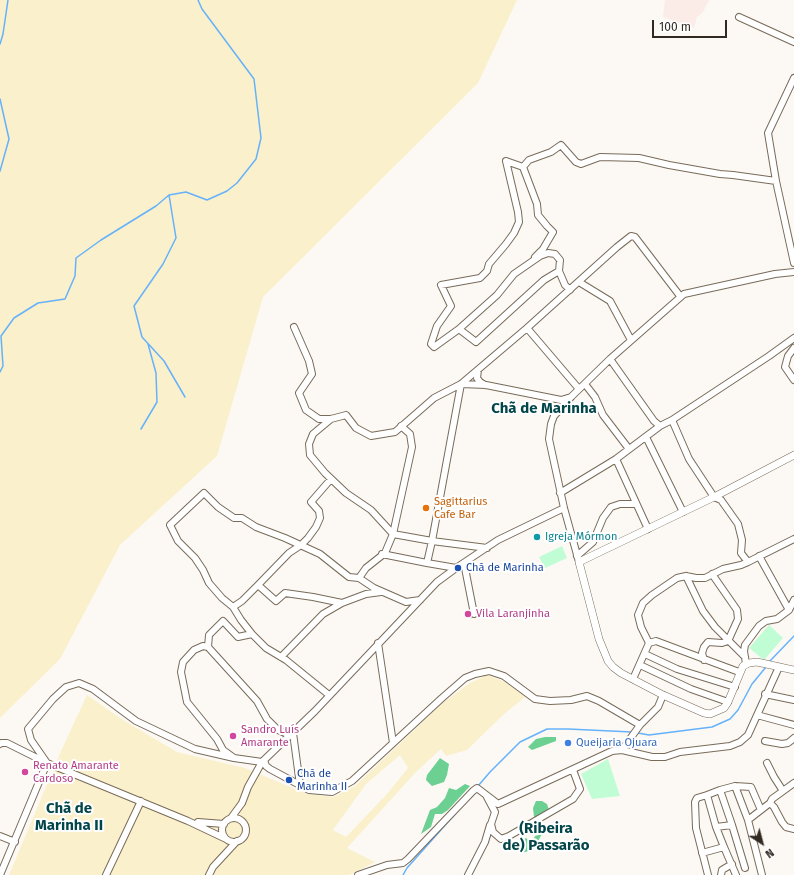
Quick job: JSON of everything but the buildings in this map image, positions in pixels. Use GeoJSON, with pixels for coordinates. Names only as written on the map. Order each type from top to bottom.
{"type":"FeatureCollection","features":[{"type":"Feature","properties":{"kind":"street"},"geometry":{"type":"LineString","coordinates":[[739,17],[794,42]]}},
{"type":"Feature","properties":{"kind":"street"},"geometry":{"type":"LineString","coordinates":[[794,78],[768,133],[776,181],[794,263]]}},
{"type":"Feature","properties":{"kind":"street"},"geometry":{"type":"LineString","coordinates":[[523,167],[529,160],[551,152],[561,145],[576,162],[581,164],[600,158],[639,158],[720,174],[776,181]]}},
{"type":"Feature","properties":{"kind":"street"},"geometry":{"type":"LineString","coordinates":[[506,162],[523,167],[537,204],[538,215],[553,232],[543,249],[523,268],[514,274],[497,295],[459,329],[434,347],[431,344],[437,326],[452,306],[441,285],[480,278],[487,271],[489,264],[514,233],[519,222],[518,212],[506,162]]}},
{"type":"Feature","properties":{"kind":"street"},"geometry":{"type":"LineString","coordinates":[[294,327],[309,361],[312,374],[299,393],[306,410],[319,419],[331,419],[346,416],[356,428],[371,436],[395,432],[434,398],[461,384],[631,236],[635,237],[680,296]]}},
{"type":"Feature","properties":{"kind":"street"},"geometry":{"type":"LineString","coordinates":[[532,260],[540,256],[554,254],[560,260],[559,271],[565,285],[570,290]]}},
{"type":"Feature","properties":{"kind":"street"},"geometry":{"type":"LineString","coordinates":[[459,329],[476,342],[544,280],[559,271]]}},
{"type":"Feature","properties":{"kind":"street"},"geometry":{"type":"LineString","coordinates":[[794,272],[775,274],[687,292],[680,296],[571,397],[554,416],[549,439],[560,493],[599,639],[613,667],[621,673],[704,714],[716,712],[724,708],[728,702],[739,672],[746,661],[745,645],[759,626],[766,621],[777,619],[789,610],[794,600]]}},
{"type":"Feature","properties":{"kind":"street"},"geometry":{"type":"LineString","coordinates":[[579,282],[610,301],[631,340]]}},
{"type":"Feature","properties":{"kind":"street"},"geometry":{"type":"LineString","coordinates":[[527,328],[579,389]]}},
{"type":"Feature","properties":{"kind":"street"},"geometry":{"type":"LineString","coordinates":[[560,493],[616,459],[660,426],[672,420],[794,338]]}},
{"type":"Feature","properties":{"kind":"street"},"geometry":{"type":"LineString","coordinates":[[794,348],[788,356],[785,367],[794,380]]}},
{"type":"Feature","properties":{"kind":"street"},"geometry":{"type":"LineString","coordinates":[[610,360],[654,421],[660,426]]}},
{"type":"Feature","properties":{"kind":"street"},"geometry":{"type":"LineString","coordinates":[[478,370],[477,378],[480,382],[486,385]]}},
{"type":"Feature","properties":{"kind":"street"},"geometry":{"type":"LineString","coordinates":[[461,384],[486,385],[561,400],[571,397]]}},
{"type":"Feature","properties":{"kind":"street"},"geometry":{"type":"LineString","coordinates":[[427,563],[461,384]]}},
{"type":"Feature","properties":{"kind":"street"},"geometry":{"type":"LineString","coordinates":[[585,384],[595,398],[604,415],[629,449]]}},
{"type":"Feature","properties":{"kind":"street"},"geometry":{"type":"LineString","coordinates":[[331,419],[313,434],[309,444],[310,455],[331,479],[346,493],[371,510],[393,534],[487,548]]}},
{"type":"Feature","properties":{"kind":"street"},"geometry":{"type":"LineString","coordinates":[[672,420],[689,459],[714,497],[721,500],[738,524],[742,540],[741,553],[748,562]]}},
{"type":"Feature","properties":{"kind":"street"},"geometry":{"type":"LineString","coordinates":[[359,578],[366,568],[385,553],[393,534],[412,447],[410,434],[401,426]]}},
{"type":"Feature","properties":{"kind":"street"},"geometry":{"type":"LineString","coordinates":[[646,436],[682,512]]}},
{"type":"Feature","properties":{"kind":"street"},"geometry":{"type":"LineString","coordinates":[[578,559],[648,529],[714,497],[794,455]]}},
{"type":"Feature","properties":{"kind":"street"},"geometry":{"type":"LineString","coordinates":[[616,459],[648,529]]}},
{"type":"Feature","properties":{"kind":"street"},"geometry":{"type":"LineString","coordinates":[[233,607],[242,601],[289,553],[308,538],[320,518],[319,511],[311,502],[331,479]]}},
{"type":"Feature","properties":{"kind":"street"},"geometry":{"type":"LineString","coordinates":[[329,695],[281,657],[266,648],[252,634],[233,607],[222,598],[209,583],[195,558],[178,541],[170,525],[204,493],[218,507],[234,518],[242,518],[256,527],[320,554],[349,577],[359,578],[381,592],[406,602],[420,600]]}},
{"type":"Feature","properties":{"kind":"street"},"geometry":{"type":"LineString","coordinates":[[578,559],[593,542],[603,518],[611,507],[620,504],[636,504]]}},
{"type":"Feature","properties":{"kind":"street"},"geometry":{"type":"LineString","coordinates":[[226,839],[222,832],[224,824],[231,818],[242,803],[248,787],[263,761],[329,695],[437,582],[498,540],[564,508]]}},
{"type":"Feature","properties":{"kind":"street"},"geometry":{"type":"LineString","coordinates":[[633,679],[649,643],[641,627],[638,615],[643,603],[652,595],[678,578],[686,576],[705,578],[723,569],[748,562],[794,539]]}},
{"type":"Feature","properties":{"kind":"street"},"geometry":{"type":"LineString","coordinates":[[382,554],[456,568]]}},
{"type":"Feature","properties":{"kind":"street"},"geometry":{"type":"LineString","coordinates":[[759,556],[789,610]]}},
{"type":"Feature","properties":{"kind":"street"},"geometry":{"type":"LineString","coordinates":[[464,563],[474,614]]}},
{"type":"Feature","properties":{"kind":"street"},"geometry":{"type":"LineString","coordinates":[[704,660],[702,653],[708,642],[722,643],[728,641],[738,619],[737,610],[712,574]]}},
{"type":"Feature","properties":{"kind":"street"},"geometry":{"type":"LineString","coordinates":[[686,576],[703,611],[715,627],[746,661],[758,662],[794,670]]}},
{"type":"Feature","properties":{"kind":"street"},"geometry":{"type":"LineString","coordinates":[[258,585],[276,601],[285,593],[342,603]]}},
{"type":"Feature","properties":{"kind":"street"},"geometry":{"type":"LineString","coordinates":[[281,657],[323,614],[342,603],[366,594],[381,592]]}},
{"type":"Feature","properties":{"kind":"street"},"geometry":{"type":"LineString","coordinates":[[208,647],[209,635],[223,621],[238,637],[252,634]]}},
{"type":"Feature","properties":{"kind":"street"},"geometry":{"type":"LineString","coordinates":[[649,643],[656,641],[739,672]]}},
{"type":"Feature","properties":{"kind":"street"},"geometry":{"type":"LineString","coordinates":[[378,643],[393,743]]}},
{"type":"Feature","properties":{"kind":"street"},"geometry":{"type":"LineString","coordinates":[[234,758],[223,750],[217,739],[187,702],[181,672],[182,662],[194,650],[203,646],[208,647],[257,701],[267,719],[278,730],[291,734]]}},
{"type":"Feature","properties":{"kind":"street"},"geometry":{"type":"LineString","coordinates":[[645,654],[677,669],[734,687]]}},
{"type":"Feature","properties":{"kind":"street"},"geometry":{"type":"LineString","coordinates":[[640,665],[690,689],[728,702]]}},
{"type":"Feature","properties":{"kind":"street"},"geometry":{"type":"LineString","coordinates":[[358,875],[387,865],[403,863],[473,790],[477,788],[498,804],[612,751],[622,750],[652,757],[665,757],[680,752],[730,746],[740,742],[748,735],[777,666]]}},
{"type":"Feature","properties":{"kind":"street"},"geometry":{"type":"LineString","coordinates":[[263,761],[270,769],[309,790],[332,792],[352,780],[465,678],[489,671],[504,676],[535,699],[550,702],[571,700],[587,696],[599,701],[640,725]]}},
{"type":"Feature","properties":{"kind":"street"},"geometry":{"type":"LineString","coordinates":[[47,763],[31,740],[28,729],[52,699],[66,687],[79,683],[93,689],[136,721],[195,749],[234,758],[263,761]]}},
{"type":"Feature","properties":{"kind":"street"},"geometry":{"type":"LineString","coordinates":[[765,694],[794,700]]}},
{"type":"Feature","properties":{"kind":"street"},"geometry":{"type":"LineString","coordinates":[[622,750],[640,725],[658,707],[663,695]]}},
{"type":"Feature","properties":{"kind":"street"},"geometry":{"type":"LineString","coordinates":[[757,715],[794,725]]}},
{"type":"Feature","properties":{"kind":"street"},"geometry":{"type":"LineString","coordinates":[[291,734],[300,785]]}},
{"type":"Feature","properties":{"kind":"street"},"geometry":{"type":"LineString","coordinates":[[765,741],[788,744],[794,738]]}},
{"type":"Feature","properties":{"kind":"street"},"geometry":{"type":"LineString","coordinates":[[0,744],[7,743],[47,763],[188,820],[230,841],[237,841]]}},
{"type":"Feature","properties":{"kind":"street"},"geometry":{"type":"LineString","coordinates":[[0,875],[47,763]]}},
{"type":"Feature","properties":{"kind":"street"},"geometry":{"type":"LineString","coordinates":[[767,763],[783,791]]}},
{"type":"Feature","properties":{"kind":"street"},"geometry":{"type":"LineString","coordinates":[[258,769],[270,769]]}},
{"type":"Feature","properties":{"kind":"street"},"geometry":{"type":"LineString","coordinates":[[491,824],[492,832],[501,839],[509,836],[573,799],[580,789],[573,770]]}},
{"type":"Feature","properties":{"kind":"street"},"geometry":{"type":"LineString","coordinates":[[748,820],[770,803],[772,799],[794,783]]}},
{"type":"Feature","properties":{"kind":"street"},"geometry":{"type":"LineString","coordinates":[[735,786],[748,820],[762,875]]}},
{"type":"Feature","properties":{"kind":"street"},"geometry":{"type":"LineString","coordinates":[[708,875],[696,828],[695,802],[697,798],[735,786],[751,787],[761,810]]}},
{"type":"Feature","properties":{"kind":"street"},"geometry":{"type":"LineString","coordinates":[[720,790],[745,868]]}},
{"type":"Feature","properties":{"kind":"street"},"geometry":{"type":"LineString","coordinates":[[468,875],[485,842],[494,812],[490,800],[484,793]]}},
{"type":"Feature","properties":{"kind":"street"},"geometry":{"type":"LineString","coordinates":[[707,795],[716,827],[736,875]]}},
{"type":"Feature","properties":{"kind":"street"},"geometry":{"type":"LineString","coordinates":[[106,875],[141,801]]}},
{"type":"Feature","properties":{"kind":"street"},"geometry":{"type":"LineString","coordinates":[[770,803],[774,806],[786,827],[794,829]]}},
{"type":"Feature","properties":{"kind":"street"},"geometry":{"type":"LineString","coordinates":[[209,875],[213,867],[237,841],[244,836],[245,827],[240,820],[231,818]]}},
{"type":"Feature","properties":{"kind":"street"},"geometry":{"type":"LineString","coordinates":[[188,820],[203,824],[224,824]]}},
{"type":"Feature","properties":{"kind":"street"},"geometry":{"type":"LineString","coordinates":[[716,827],[732,825]]}},
{"type":"Feature","properties":{"kind":"street"},"geometry":{"type":"LineString","coordinates":[[0,836],[15,842]]}},
{"type":"Feature","properties":{"kind":"street"},"geometry":{"type":"LineString","coordinates":[[702,853],[724,847]]}},
{"type":"Feature","properties":{"kind":"street"},"geometry":{"type":"LineString","coordinates":[[721,875],[722,870],[732,864]]}},
{"type":"Feature","properties":{"kind":"shaded area"},"geometry":{"type":"Polygon","coordinates":[[[665,0],[709,0],[703,12],[697,17],[694,28],[663,17],[665,0]]]}},
{"type":"Feature","properties":{"kind":"green space"},"geometry":{"type":"Polygon","coordinates":[[[562,546],[567,558],[545,568],[539,557],[562,546]]]}},
{"type":"Feature","properties":{"kind":"green space"},"geometry":{"type":"Polygon","coordinates":[[[769,625],[783,638],[764,660],[749,648],[769,625]]]}},
{"type":"Feature","properties":{"kind":"green space"},"geometry":{"type":"Polygon","coordinates":[[[556,737],[556,741],[532,750],[528,747],[536,739],[556,737]]]}},
{"type":"Feature","properties":{"kind":"green space"},"geometry":{"type":"Polygon","coordinates":[[[440,758],[449,764],[447,775],[444,782],[432,786],[426,780],[427,775],[440,758]]]}},
{"type":"Feature","properties":{"kind":"green space"},"geometry":{"type":"Polygon","coordinates":[[[608,759],[620,796],[592,799],[581,774],[608,759]]]}},
{"type":"Feature","properties":{"kind":"green space"},"geometry":{"type":"Polygon","coordinates":[[[465,784],[470,786],[448,810],[442,814],[435,814],[431,827],[421,834],[430,810],[437,807],[445,798],[449,788],[456,790],[465,784]]]}},
{"type":"Feature","properties":{"kind":"green space"},"geometry":{"type":"Polygon","coordinates":[[[536,801],[542,801],[547,804],[549,810],[545,811],[541,816],[534,817],[533,808],[536,801]]]}},
{"type":"Feature","properties":{"kind":"green space"},"geometry":{"type":"Polygon","coordinates":[[[542,834],[533,850],[521,853],[522,840],[526,838],[532,843],[535,836],[542,834]]]}},
{"type":"Feature","properties":{"kind":"sand"},"geometry":{"type":"Polygon","coordinates":[[[0,0],[517,0],[478,83],[263,297],[217,456],[120,545],[60,659],[0,718],[0,0]]]}},
{"type":"Feature","properties":{"kind":"sand"},"geometry":{"type":"Polygon","coordinates":[[[487,675],[505,682],[525,697],[503,715],[467,750],[446,756],[441,749],[417,771],[347,848],[375,862],[349,875],[9,875],[61,751],[87,695],[123,720],[177,752],[245,768],[307,794],[333,797],[355,786],[444,702],[470,683],[487,675]],[[400,755],[366,784],[333,830],[346,837],[387,794],[408,768],[400,755]]]}},
{"type":"Feature","properties":{"kind":"waterway"},"geometry":{"type":"LineString","coordinates":[[0,44],[8,0]]}},
{"type":"Feature","properties":{"kind":"waterway"},"geometry":{"type":"LineString","coordinates":[[0,372],[3,366],[1,336],[14,318],[38,303],[65,299],[75,276],[76,258],[101,240],[156,206],[169,195],[186,192],[207,200],[227,191],[237,183],[256,159],[261,138],[254,79],[202,9],[198,0]]}},
{"type":"Feature","properties":{"kind":"waterway"},"geometry":{"type":"LineString","coordinates":[[0,99],[9,139],[0,171]]}},
{"type":"Feature","properties":{"kind":"waterway"},"geometry":{"type":"LineString","coordinates":[[169,195],[176,238],[163,264],[134,306],[142,337],[164,361],[185,397]]}},
{"type":"Feature","properties":{"kind":"waterway"},"geometry":{"type":"LineString","coordinates":[[141,429],[157,402],[156,373],[148,344]]}},
{"type":"Feature","properties":{"kind":"waterway"},"geometry":{"type":"LineString","coordinates":[[769,662],[794,636]]}},
{"type":"Feature","properties":{"kind":"waterway"},"geometry":{"type":"LineString","coordinates":[[638,733],[649,735],[712,727],[730,719],[738,710],[752,684],[766,667]]}},
{"type":"Feature","properties":{"kind":"waterway"},"geometry":{"type":"LineString","coordinates":[[478,786],[520,742],[547,729],[632,732]]}},
{"type":"Feature","properties":{"kind":"waterway"},"geometry":{"type":"LineString","coordinates":[[403,875],[407,868],[456,813]]}},
{"type":"Feature","properties":{"kind":"place","name":"Sagittarius Cafe Bar"},"geometry":{"type":"Point","coordinates":[426,508]}},
{"type":"Feature","properties":{"kind":"place","name":"Igreja Mórmon"},"geometry":{"type":"Point","coordinates":[537,537]}},
{"type":"Feature","properties":{"kind":"place","name":"Chã de Marinha"},"geometry":{"type":"Point","coordinates":[458,568]}},
{"type":"Feature","properties":{"kind":"place","name":"Vila Laranjinha"},"geometry":{"type":"Point","coordinates":[468,614]}},
{"type":"Feature","properties":{"kind":"place","name":"Sandro Luís Amarante"},"geometry":{"type":"Point","coordinates":[233,736]}},
{"type":"Feature","properties":{"kind":"place","name":"Queijaria Ojuara"},"geometry":{"type":"Point","coordinates":[568,743]}},
{"type":"Feature","properties":{"kind":"place","name":"Renato Amarante Cardoso"},"geometry":{"type":"Point","coordinates":[25,772]}},
{"type":"Feature","properties":{"kind":"place","name":"Chã de Marinha II"},"geometry":{"type":"Point","coordinates":[289,780]}},
{"type":"Feature","properties":{"kind":"district","name":"Chã de Marinha"},"geometry":{"type":"Point","coordinates":[544,409]}},
{"type":"Feature","properties":{"kind":"district","name":"Chã de Marinha II"},"geometry":{"type":"Point","coordinates":[69,818]}},
{"type":"Feature","properties":{"kind":"district","name":"(Ribeira de) Passarão"},"geometry":{"type":"Point","coordinates":[546,838]}}]}
